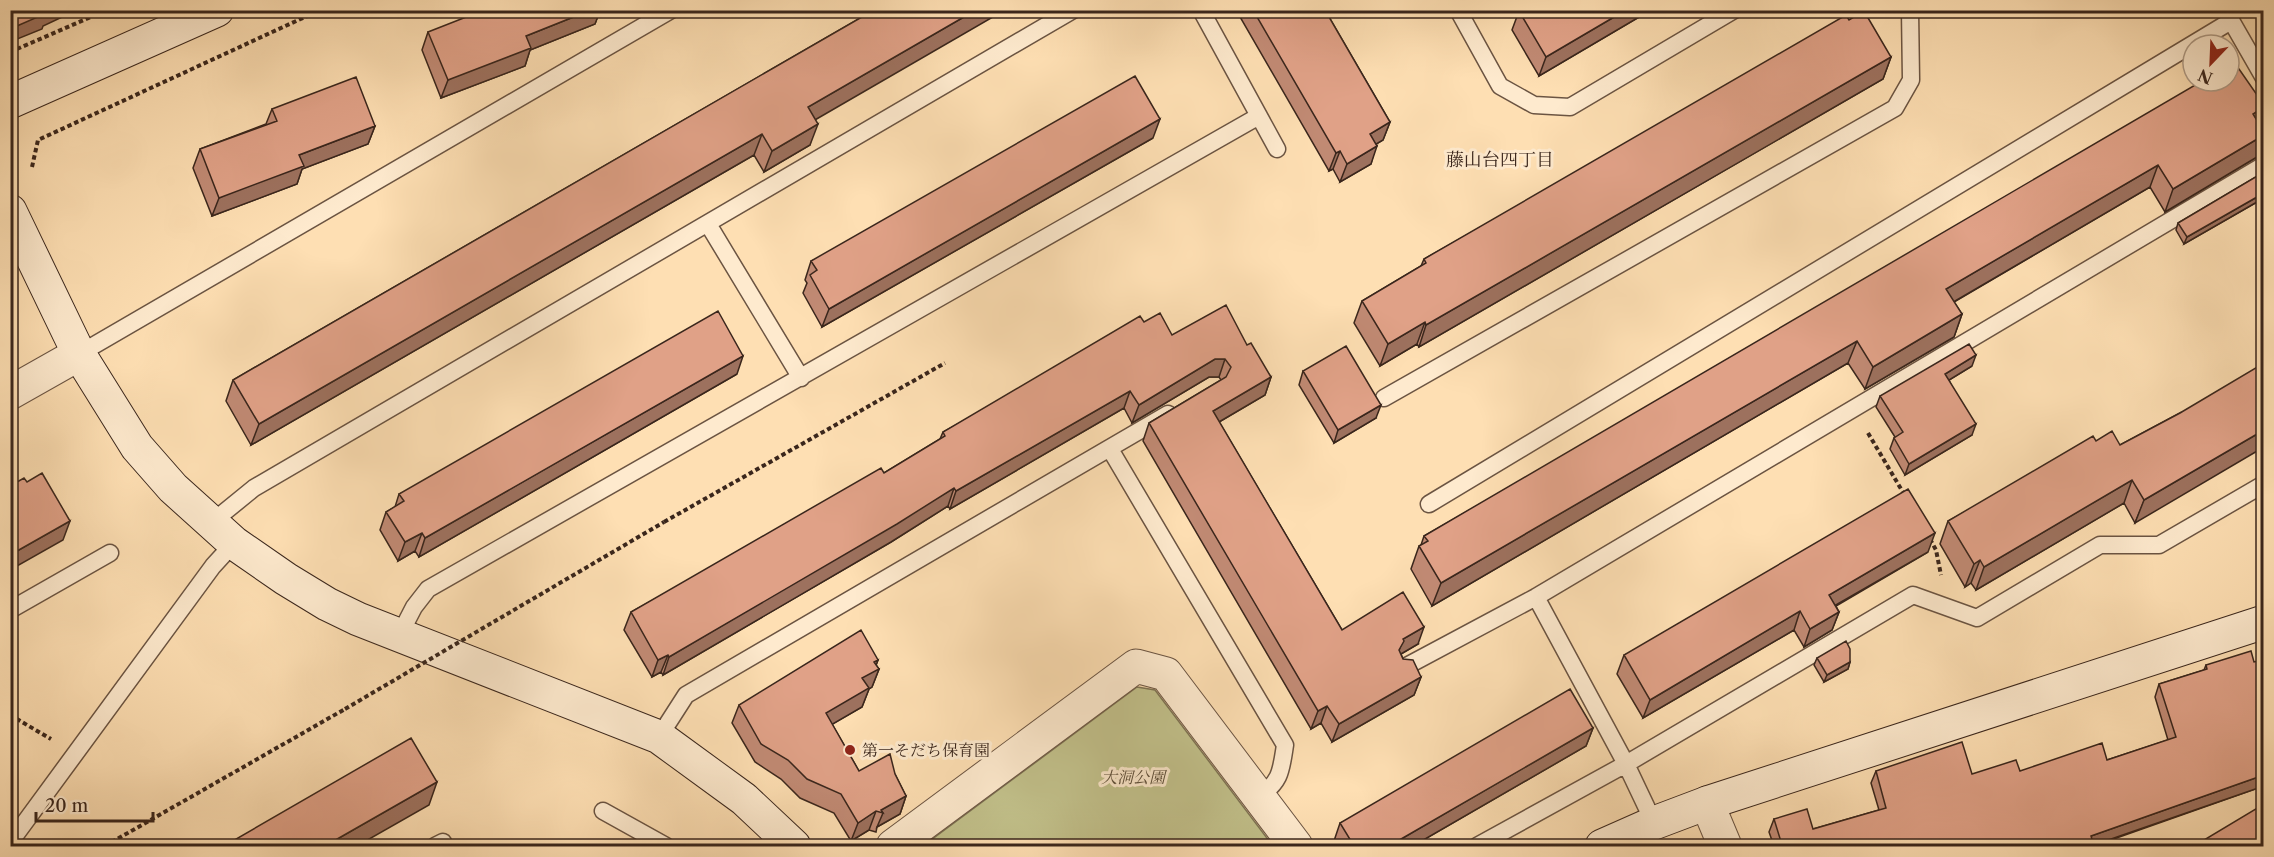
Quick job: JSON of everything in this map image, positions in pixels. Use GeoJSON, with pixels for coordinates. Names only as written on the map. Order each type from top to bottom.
{"type":"FeatureCollection","features":[{"type":"Feature","properties":{"kind":"street"},"geometry":{"type":"LineString","coordinates":[[10,102],[217,10]]}},
{"type":"Feature","properties":{"kind":"street"},"geometry":{"type":"LineString","coordinates":[[10,211],[79,354],[137,447],[172,488],[222,533],[286,579],[327,604],[399,636],[659,737],[744,799],[794,846]]}},
{"type":"Feature","properties":{"kind":"street"},"geometry":{"type":"LineString","coordinates":[[10,393],[79,354]]}},
{"type":"Feature","properties":{"kind":"street"},"geometry":{"type":"LineString","coordinates":[[1602,846],[1707,803],[2264,622]]}},
{"type":"Feature","properties":{"kind":"street"},"geometry":{"type":"LineString","coordinates":[[893,846],[1136,666],[1166,674],[1296,846]]}},
{"type":"Feature","properties":{"kind":"street"},"geometry":{"type":"LineString","coordinates":[[1707,803],[1725,846]]}},
{"type":"Feature","properties":{"kind":"lane"},"geometry":{"type":"LineString","coordinates":[[79,354],[671,10]]}},
{"type":"Feature","properties":{"kind":"lane"},"geometry":{"type":"LineString","coordinates":[[10,837],[17,833],[213,566],[222,533],[254,488],[1073,10]]}},
{"type":"Feature","properties":{"kind":"lane"},"geometry":{"type":"LineString","coordinates":[[1201,10],[1277,149]]}},
{"type":"Feature","properties":{"kind":"lane"},"geometry":{"type":"LineString","coordinates":[[1458,10],[1500,86],[1534,105],[1570,107],[1734,10]]}},
{"type":"Feature","properties":{"kind":"lane"},"geometry":{"type":"LineString","coordinates":[[1384,398],[1895,108],[1911,80],[1910,10]]}},
{"type":"Feature","properties":{"kind":"lane"},"geometry":{"type":"LineString","coordinates":[[1429,504],[2228,16],[2264,78]]}},
{"type":"Feature","properties":{"kind":"lane"},"geometry":{"type":"LineString","coordinates":[[399,636],[414,607],[428,589],[1259,116]]}},
{"type":"Feature","properties":{"kind":"lane"},"geometry":{"type":"LineString","coordinates":[[1403,668],[1536,597],[2264,165]]}},
{"type":"Feature","properties":{"kind":"lane"},"geometry":{"type":"LineString","coordinates":[[708,224],[801,378]]}},
{"type":"Feature","properties":{"kind":"lane"},"geometry":{"type":"LineString","coordinates":[[659,737],[686,695],[1186,403]]}},
{"type":"Feature","properties":{"kind":"lane"},"geometry":{"type":"LineString","coordinates":[[1110,449],[1285,746],[1281,773],[1271,789],[1258,797]]}},
{"type":"Feature","properties":{"kind":"lane"},"geometry":{"type":"LineString","coordinates":[[1477,846],[1626,764],[1913,595],[1977,618],[2100,545],[2159,545],[2264,484]]}},
{"type":"Feature","properties":{"kind":"lane"},"geometry":{"type":"LineString","coordinates":[[10,610],[110,553]]}},
{"type":"Feature","properties":{"kind":"lane"},"geometry":{"type":"LineString","coordinates":[[1536,597],[1626,764],[1654,823]]}},
{"type":"Feature","properties":{"kind":"lane"},"geometry":{"type":"LineString","coordinates":[[603,811],[666,846]]}},
{"type":"Feature","properties":{"kind":"path"},"geometry":{"type":"LineString","coordinates":[[10,52],[107,10]]}},
{"type":"Feature","properties":{"kind":"path"},"geometry":{"type":"LineString","coordinates":[[32,167],[38,140],[320,10]]}},
{"type":"Feature","properties":{"kind":"path"},"geometry":{"type":"LineString","coordinates":[[105,846],[345,709],[664,522],[945,363]]}},
{"type":"Feature","properties":{"kind":"path"},"geometry":{"type":"LineString","coordinates":[[1854,408],[1907,499]]}},
{"type":"Feature","properties":{"kind":"path"},"geometry":{"type":"LineString","coordinates":[[1924,530],[1936,550],[1948,608]]}},
{"type":"Feature","properties":{"kind":"path"},"geometry":{"type":"LineString","coordinates":[[10,715],[56,742]]}},
{"type":"Feature","properties":{"kind":"green space","name":"大洞公園"},"geometry":{"type":"Polygon","coordinates":[[[1137,687],[1155,690],[1273,846],[923,846],[1137,687]]]}},
{"type":"Feature","properties":{"kind":"building"},"geometry":{"type":"Polygon","coordinates":[[[10,10],[48,10],[47,13],[10,29],[10,10]]]}},
{"type":"Feature","properties":{"kind":"building"},"geometry":{"type":"Polygon","coordinates":[[[484,10],[591,10],[526,36],[531,48],[448,80],[428,32],[484,10]]]}},
{"type":"Feature","properties":{"kind":"building"},"geometry":{"type":"Polygon","coordinates":[[[874,10],[976,10],[808,107],[818,124],[772,151],[762,134],[259,424],[233,380],[874,10]]]}},
{"type":"Feature","properties":{"kind":"building"},"geometry":{"type":"Polygon","coordinates":[[[1253,10],[1325,10],[1390,122],[1370,134],[1377,146],[1347,164],[1340,151],[1336,153],[1253,10]]]}},
{"type":"Feature","properties":{"kind":"building"},"geometry":{"type":"Polygon","coordinates":[[[1626,10],[1546,57],[1519,11],[1626,10]]]}},
{"type":"Feature","properties":{"kind":"building"},"geometry":{"type":"Polygon","coordinates":[[[1864,11],[1891,57],[1426,325],[1425,322],[1388,344],[1362,301],[1426,263],[1424,259],[1846,15],[1849,20],[1864,11]]]}},
{"type":"Feature","properties":{"kind":"building"},"geometry":{"type":"Polygon","coordinates":[[[2241,72],[2264,105],[2253,114],[2264,135],[2173,189],[2158,165],[1946,289],[1962,314],[1873,367],[1857,341],[1441,583],[1419,546],[1428,541],[1424,536],[2181,93],[2241,93],[2241,72]]]}},
{"type":"Feature","properties":{"kind":"building"},"geometry":{"type":"Polygon","coordinates":[[[1135,76],[1160,119],[829,309],[810,275],[817,270],[811,261],[1135,76]]]}},
{"type":"Feature","properties":{"kind":"building"},"geometry":{"type":"Polygon","coordinates":[[[356,77],[375,126],[299,155],[304,166],[219,198],[200,149],[277,121],[272,109],[356,77]]]}},
{"type":"Feature","properties":{"kind":"building"},"geometry":{"type":"Polygon","coordinates":[[[2264,172],[2264,193],[2187,237],[2178,223],[2264,172]]]}},
{"type":"Feature","properties":{"kind":"building"},"geometry":{"type":"Polygon","coordinates":[[[1226,305],[1247,345],[1251,343],[1271,377],[1213,411],[1342,630],[1403,592],[1424,627],[1403,639],[1399,650],[1403,659],[1413,660],[1421,677],[1339,724],[1327,706],[1318,711],[1149,423],[1226,377],[1231,367],[1225,359],[1215,359],[1139,405],[1130,391],[956,491],[954,488],[897,524],[669,657],[668,655],[658,660],[631,612],[881,468],[884,473],[945,436],[943,432],[1140,316],[1144,322],[1160,313],[1172,335],[1226,305]]]}},
{"type":"Feature","properties":{"kind":"building"},"geometry":{"type":"Polygon","coordinates":[[[718,311],[743,356],[425,538],[422,533],[405,542],[386,512],[404,501],[399,494],[718,311]]]}},
{"type":"Feature","properties":{"kind":"building"},"geometry":{"type":"Polygon","coordinates":[[[1969,344],[1976,355],[1945,374],[1976,424],[1909,464],[1894,438],[1903,432],[1880,396],[1969,344]]]}},
{"type":"Feature","properties":{"kind":"building"},"geometry":{"type":"Polygon","coordinates":[[[1346,346],[1381,405],[1338,430],[1303,371],[1346,346]]]}},
{"type":"Feature","properties":{"kind":"building"},"geometry":{"type":"Polygon","coordinates":[[[2264,363],[2264,430],[2144,500],[2132,480],[1984,567],[1980,560],[1974,564],[1948,521],[2093,436],[2096,441],[2112,431],[2120,445],[2180,413],[2264,363]]]}},
{"type":"Feature","properties":{"kind":"building"},"geometry":{"type":"Polygon","coordinates":[[[42,473],[70,521],[10,555],[10,486],[24,478],[27,482],[42,473]]]}},
{"type":"Feature","properties":{"kind":"building"},"geometry":{"type":"Polygon","coordinates":[[[1908,489],[1935,533],[1829,595],[1839,612],[1810,629],[1800,611],[1650,700],[1624,655],[1908,489]]]}},
{"type":"Feature","properties":{"kind":"building"},"geometry":{"type":"Polygon","coordinates":[[[861,630],[878,660],[874,662],[879,669],[862,678],[869,688],[826,713],[859,771],[890,754],[895,774],[906,796],[881,810],[883,813],[876,811],[858,823],[841,794],[807,779],[788,760],[761,744],[739,705],[861,630]]]}},
{"type":"Feature","properties":{"kind":"building"},"geometry":{"type":"Polygon","coordinates":[[[1846,641],[1850,649],[1850,662],[1827,675],[1817,658],[1846,641]]]}},
{"type":"Feature","properties":{"kind":"building"},"geometry":{"type":"Polygon","coordinates":[[[2251,651],[2254,662],[2264,660],[2264,775],[2091,836],[2094,846],[1777,846],[1782,845],[1774,819],[1807,809],[1813,829],[1886,808],[1876,771],[1962,742],[1972,774],[2016,760],[2020,771],[2102,743],[2107,760],[2176,737],[2159,684],[2207,669],[2206,665],[2251,651]]]}},
{"type":"Feature","properties":{"kind":"building"},"geometry":{"type":"Polygon","coordinates":[[[1570,689],[1593,728],[1389,846],[1354,846],[1340,823],[1570,689]]]}},
{"type":"Feature","properties":{"kind":"building"},"geometry":{"type":"Polygon","coordinates":[[[411,738],[437,782],[325,846],[224,846],[411,738]]]}},
{"type":"Feature","properties":{"kind":"building"},"geometry":{"type":"Polygon","coordinates":[[[2264,804],[2264,846],[2194,846],[2264,804]]]}},
{"type":"Feature","properties":{"kind":"building"},"geometry":{"type":"Polygon","coordinates":[[[1681,840],[1685,846],[1665,846],[1681,840]]]}},
{"type":"Feature","properties":{"kind":"place","name":"第一そだち保育園"},"geometry":{"type":"Point","coordinates":[850,750]}},
{"type":"Feature","properties":{"kind":"district","name":"藤山台四丁目"},"geometry":{"type":"Point","coordinates":[1500,160]}}]}
